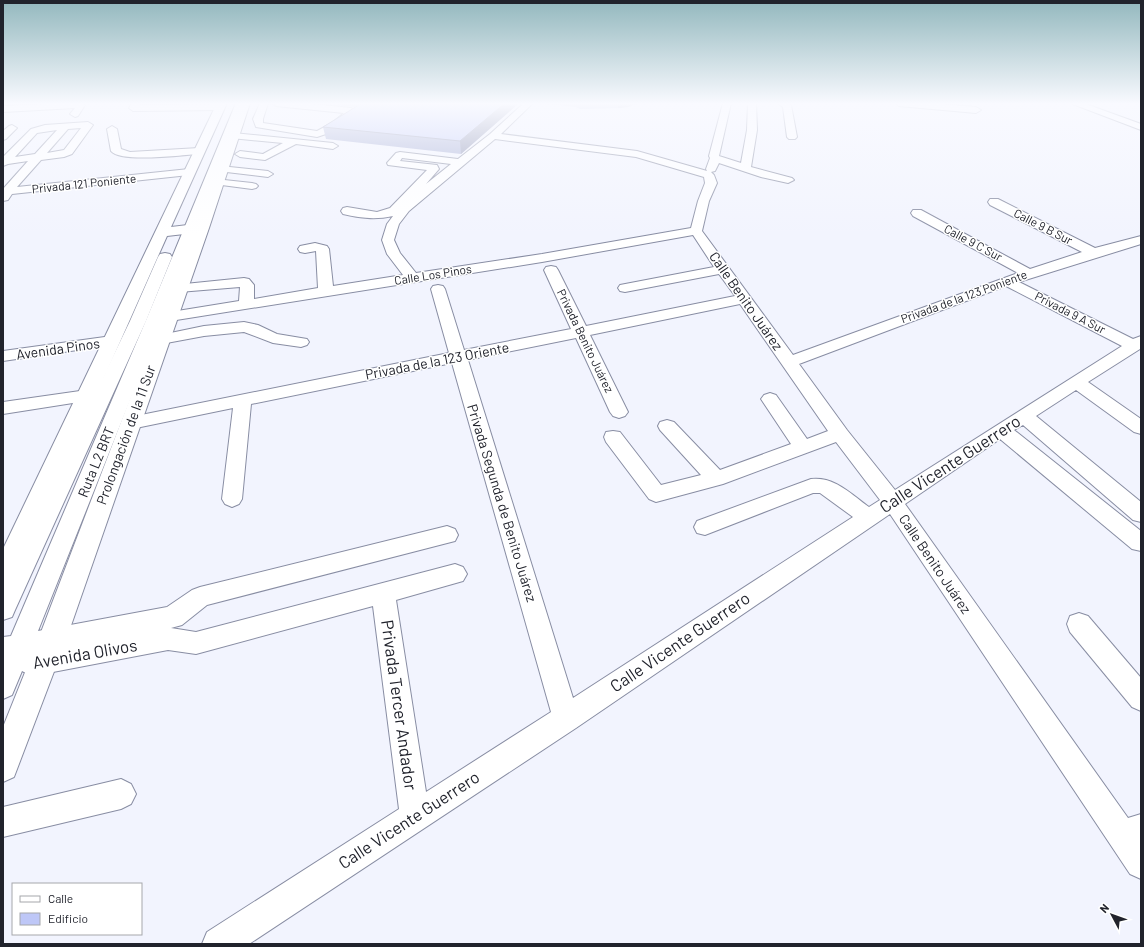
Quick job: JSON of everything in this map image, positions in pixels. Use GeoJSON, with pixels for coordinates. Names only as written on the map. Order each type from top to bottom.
{"type":"FeatureCollection","features":[{"type":"Feature","properties":{"kind":"main road","name":"Prolongación de la 11 Sur"},"geometry":{"type":"LineString","coordinates":[[3,766],[19,660],[131,423],[180,288],[183,230],[189,172],[201,147]]}},
{"type":"Feature","properties":{"kind":"main road","name":"Prolongación de la 11 Sur"},"geometry":{"type":"LineString","coordinates":[[3,576],[112,341],[183,230],[218,182],[230,147]]}},
{"type":"Feature","properties":{"kind":"street"},"geometry":{"type":"LineString","coordinates":[[4,162],[18,147]]}},
{"type":"Feature","properties":{"kind":"street"},"geometry":{"type":"LineString","coordinates":[[6,190],[47,147]]}},
{"type":"Feature","properties":{"kind":"street"},"geometry":{"type":"LineString","coordinates":[[4,162],[57,156],[68,152],[72,147]]}},
{"type":"Feature","properties":{"kind":"street"},"geometry":{"type":"LineString","coordinates":[[115,147],[116,151],[129,155],[199,151]]}},
{"type":"Feature","properties":{"kind":"street","name":"Ruta L2 BRT"},"geometry":{"type":"LineString","coordinates":[[19,660],[183,230],[210,147]]}},
{"type":"Feature","properties":{"kind":"street","name":"Ruta L2 BRT"},"geometry":{"type":"LineString","coordinates":[[3,610],[134,328],[224,147]]}},
{"type":"Feature","properties":{"kind":"street"},"geometry":{"type":"LineString","coordinates":[[240,154],[265,157],[284,147]]}},
{"type":"Feature","properties":{"kind":"street"},"geometry":{"type":"LineString","coordinates":[[412,278],[394,254],[388,240],[393,224],[405,208],[479,147]]}},
{"type":"Feature","properties":{"kind":"street"},"geometry":{"type":"LineString","coordinates":[[583,147],[637,154],[709,175]]}},
{"type":"Feature","properties":{"kind":"street"},"geometry":{"type":"LineString","coordinates":[[696,231],[700,220],[704,195],[711,182],[709,175],[715,158],[714,156],[716,147]]}},
{"type":"Feature","properties":{"kind":"street"},"geometry":{"type":"LineString","coordinates":[[745,169],[749,147]]}},
{"type":"Feature","properties":{"kind":"street"},"geometry":{"type":"LineString","coordinates":[[348,211],[368,215],[387,215],[394,211],[434,170],[434,167],[392,163],[400,155],[460,162]]}},
{"type":"Feature","properties":{"kind":"street"},"geometry":{"type":"LineString","coordinates":[[715,158],[745,169],[788,180]]}},
{"type":"Feature","properties":{"kind":"street"},"geometry":{"type":"LineString","coordinates":[[44,169],[48,164],[76,160]]}},
{"type":"Feature","properties":{"kind":"street"},"geometry":{"type":"LineString","coordinates":[[222,169],[268,174]]}},
{"type":"Feature","properties":{"kind":"street","name":"Privada 121 Poniente"},"geometry":{"type":"LineString","coordinates":[[6,190],[26,190],[123,175],[189,172]]}},
{"type":"Feature","properties":{"kind":"street"},"geometry":{"type":"LineString","coordinates":[[26,190],[35,179]]}},
{"type":"Feature","properties":{"kind":"street"},"geometry":{"type":"LineString","coordinates":[[218,182],[252,186]]}},
{"type":"Feature","properties":{"kind":"street","name":"Calle 9 B Sur"},"geometry":{"type":"LineString","coordinates":[[994,202],[1092,252]]}},
{"type":"Feature","properties":{"kind":"street","name":"Calle 9 C Sur"},"geometry":{"type":"LineString","coordinates":[[917,213],[1030,274]]}},
{"type":"Feature","properties":{"kind":"street","name":"Calle Los Pinos"},"geometry":{"type":"LineString","coordinates":[[170,316],[542,258],[696,231]]}},
{"type":"Feature","properties":{"kind":"street","name":"Calle Benito Juárez"},"geometry":{"type":"LineString","coordinates":[[696,231],[840,434],[892,501],[1131,832],[1141,863]]}},
{"type":"Feature","properties":{"kind":"street","name":"Privada de la 123 Poniente"},"geometry":{"type":"LineString","coordinates":[[790,362],[1006,281],[1092,252],[1141,240]]}},
{"type":"Feature","properties":{"kind":"street"},"geometry":{"type":"LineString","coordinates":[[305,249],[315,247],[322,249],[326,292]]}},
{"type":"Feature","properties":{"kind":"street"},"geometry":{"type":"LineString","coordinates":[[625,288],[723,269]]}},
{"type":"Feature","properties":{"kind":"street","name":"Privada Benito Juárez"},"geometry":{"type":"LineString","coordinates":[[551,270],[619,412]]}},
{"type":"Feature","properties":{"kind":"street","name":"Privada 9 A Sur"},"geometry":{"type":"LineString","coordinates":[[1006,281],[1138,343]]}},
{"type":"Feature","properties":{"kind":"street"},"geometry":{"type":"LineString","coordinates":[[180,288],[244,282],[247,285],[246,304]]}},
{"type":"Feature","properties":{"kind":"street","name":"Privada Segunda de Benito Juárez"},"geometry":{"type":"LineString","coordinates":[[438,289],[566,718]]}},
{"type":"Feature","properties":{"kind":"street","name":"Privada de la 123 Oriente"},"geometry":{"type":"LineString","coordinates":[[131,423],[744,299]]}},
{"type":"Feature","properties":{"kind":"street"},"geometry":{"type":"LineString","coordinates":[[161,339],[204,331],[244,327],[252,328],[273,338],[301,342]]}},
{"type":"Feature","properties":{"kind":"street","name":"Avenida Pinos"},"geometry":{"type":"LineString","coordinates":[[3,356],[112,341]]}},
{"type":"Feature","properties":{"kind":"street","name":"Calle Vicente Guerrero"},"geometry":{"type":"LineString","coordinates":[[219,944],[566,718],[892,501],[1138,343]]}},
{"type":"Feature","properties":{"kind":"street"},"geometry":{"type":"LineString","coordinates":[[1076,382],[1141,428]]}},
{"type":"Feature","properties":{"kind":"street"},"geometry":{"type":"LineString","coordinates":[[3,408],[87,396]]}},
{"type":"Feature","properties":{"kind":"street"},"geometry":{"type":"LineString","coordinates":[[770,399],[803,447]]}},
{"type":"Feature","properties":{"kind":"street"},"geometry":{"type":"LineString","coordinates":[[232,499],[243,400]]}},
{"type":"Feature","properties":{"kind":"street"},"geometry":{"type":"LineString","coordinates":[[1023,416],[1042,430],[1141,514]]}},
{"type":"Feature","properties":{"kind":"street"},"geometry":{"type":"LineString","coordinates":[[667,426],[716,479]]}},
{"type":"Feature","properties":{"kind":"street"},"geometry":{"type":"LineString","coordinates":[[1001,430],[1140,543]]}},
{"type":"Feature","properties":{"kind":"street"},"geometry":{"type":"LineString","coordinates":[[612,437],[656,494],[716,479],[840,434]]}},
{"type":"Feature","properties":{"kind":"street"},"geometry":{"type":"LineString","coordinates":[[705,527],[810,486],[821,485],[829,488],[868,517]]}},
{"type":"Feature","properties":{"kind":"street"},"geometry":{"type":"LineString","coordinates":[[447,535],[200,597],[170,628],[196,643],[455,574]]}},
{"type":"Feature","properties":{"kind":"street","name":"Privada Tercer Andador"},"geometry":{"type":"LineString","coordinates":[[384,593],[415,816]]}},
{"type":"Feature","properties":{"kind":"street"},"geometry":{"type":"LineString","coordinates":[[1078,624],[1141,698]]}},
{"type":"Feature","properties":{"kind":"street","name":"Avenida Olivos"},"geometry":{"type":"LineString","coordinates":[[19,660],[170,628]]}},
{"type":"Feature","properties":{"kind":"street"},"geometry":{"type":"LineString","coordinates":[[3,822],[120,794]]}}]}
